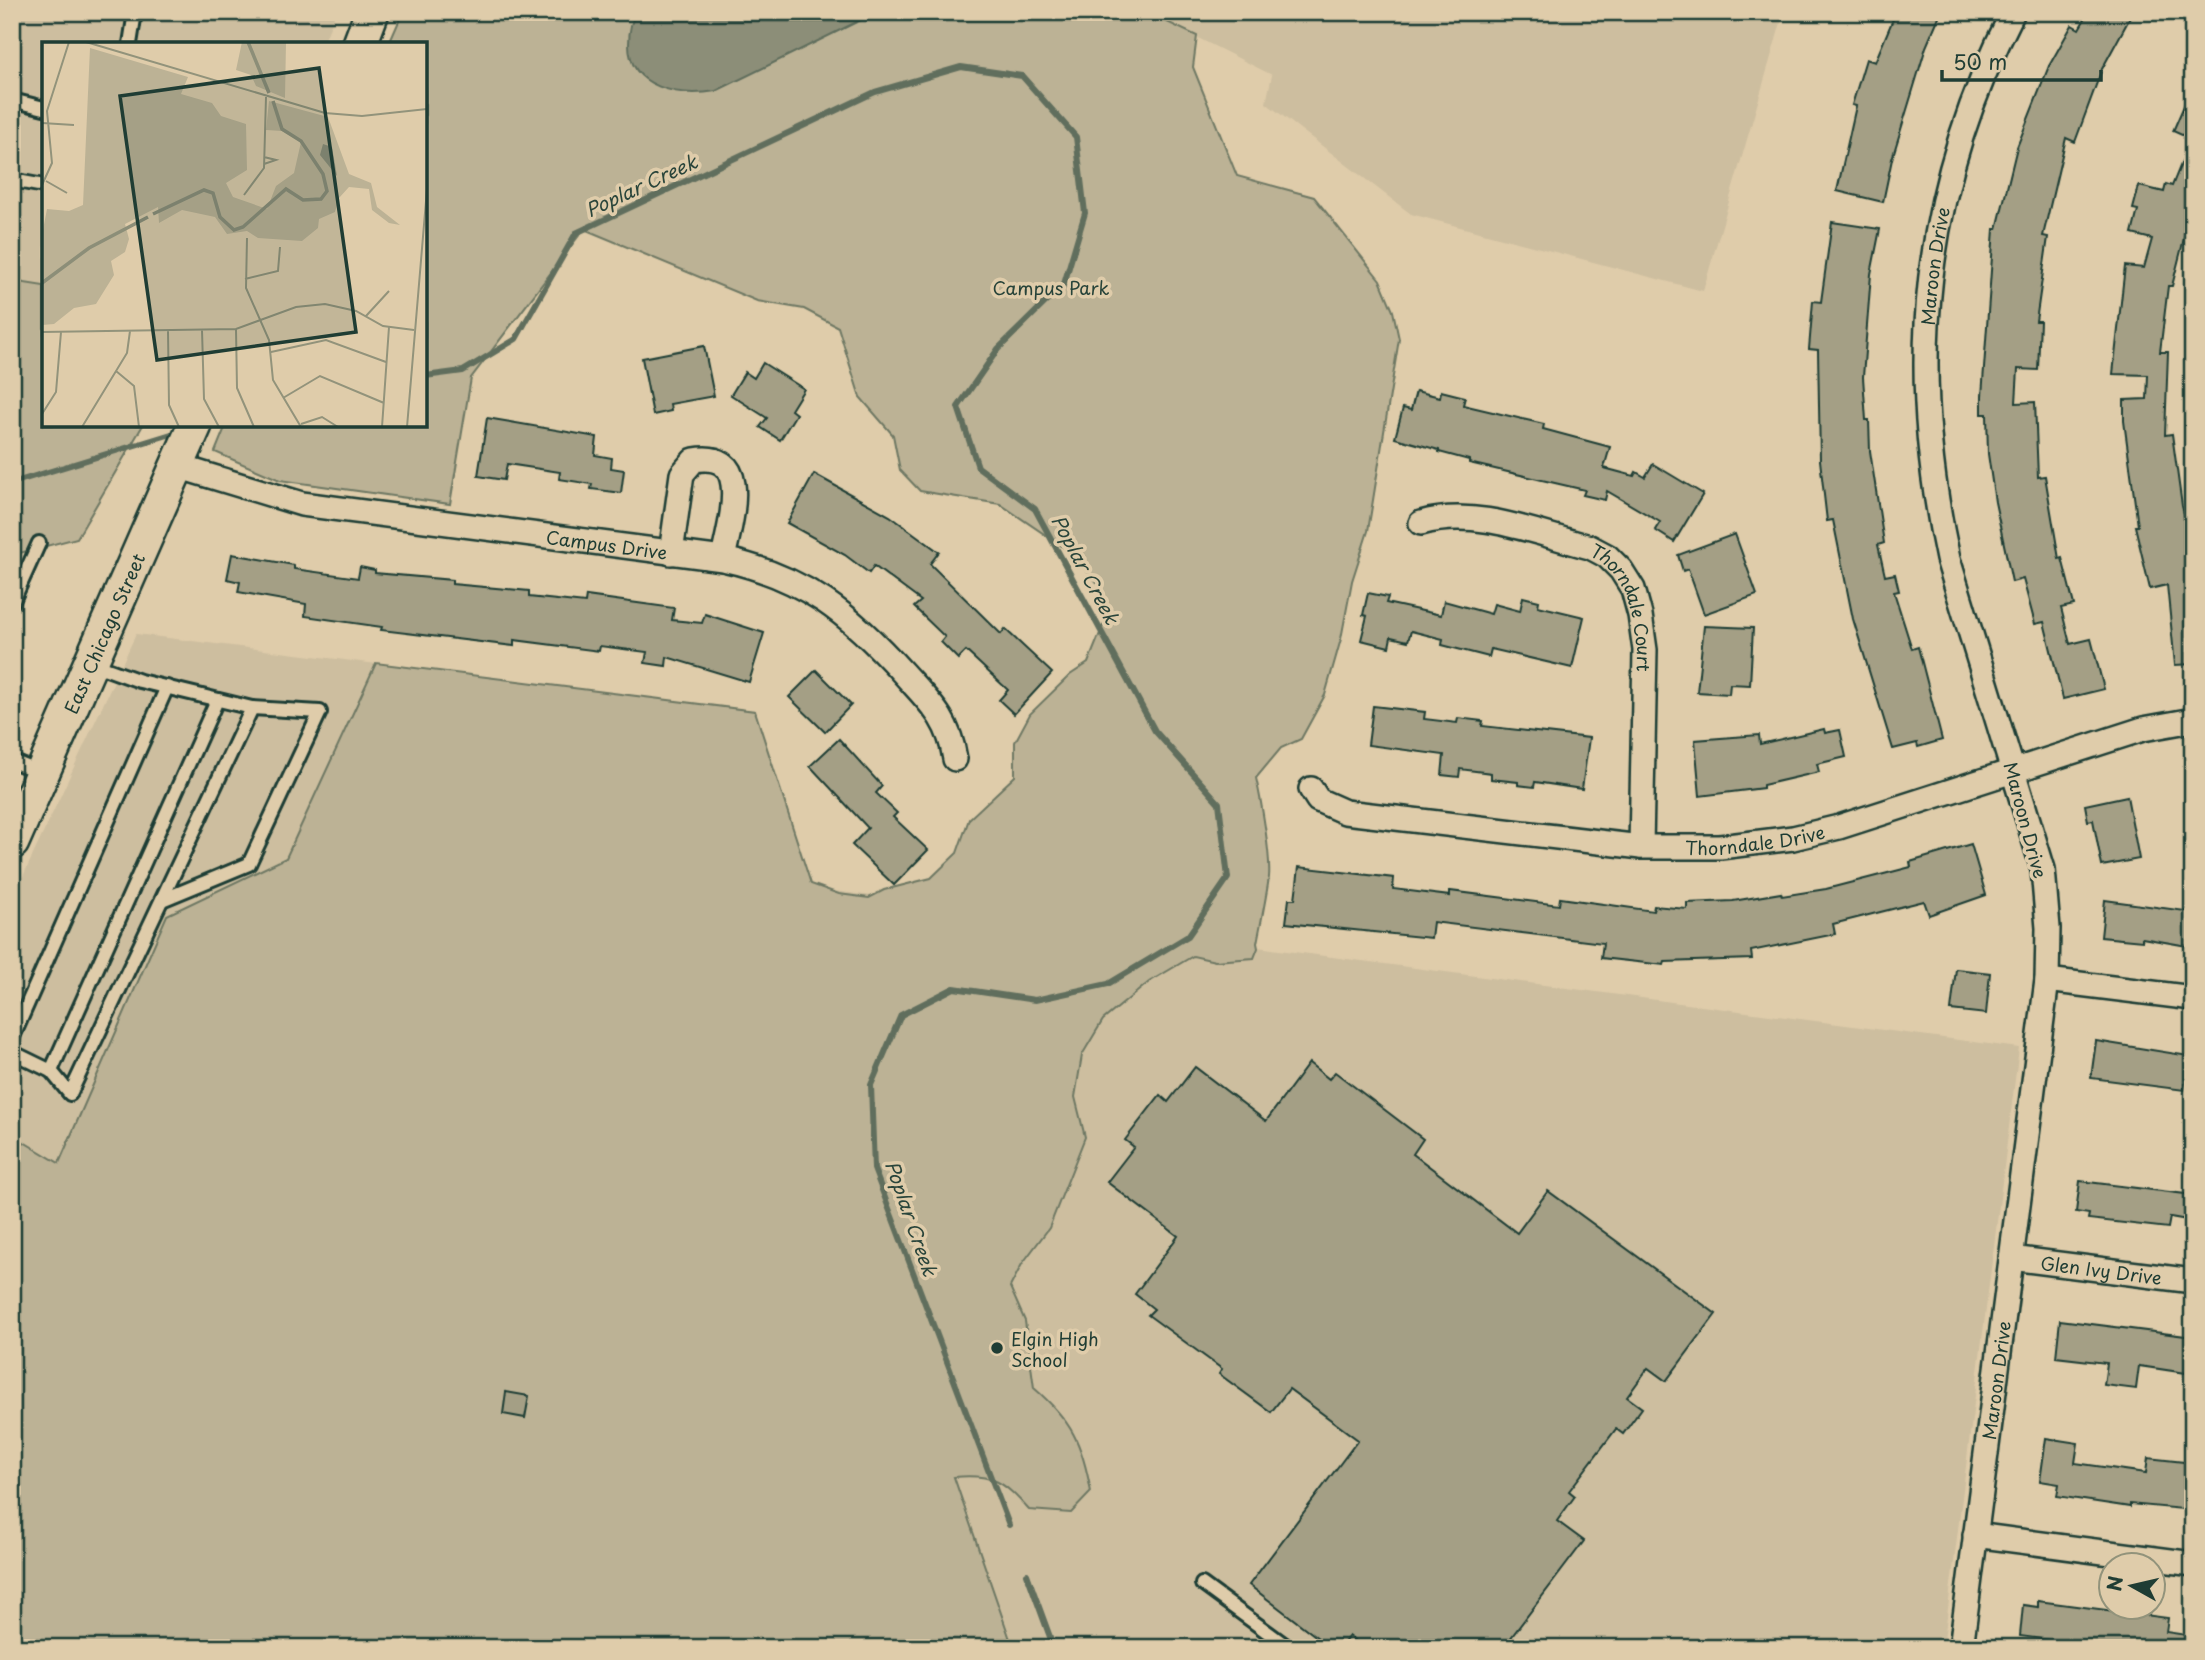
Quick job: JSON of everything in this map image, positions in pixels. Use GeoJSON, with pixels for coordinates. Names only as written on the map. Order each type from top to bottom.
{"type":"FeatureCollection","features":[{"type":"Feature","properties":{"kind":"main road"},"geometry":{"type":"LineString","coordinates":[[361,42],[372,12]]}},
{"type":"Feature","properties":{"kind":"main road","name":"East Chicago Street"},"geometry":{"type":"LineString","coordinates":[[12,842],[194,427]]}},
{"type":"Feature","properties":{"kind":"street","name":"Maroon Drive"},"geometry":{"type":"LineString","coordinates":[[1961,1648],[2047,979],[2048,928],[2043,869],[1948,559],[1930,465],[1925,412],[1925,345],[1938,226],[1950,171],[1970,106],[2013,12]]}},
{"type":"Feature","properties":{"kind":"street"},"geometry":{"type":"LineString","coordinates":[[671,553],[682,474],[694,460],[708,457],[725,464],[733,477],[734,496],[723,559]]}},
{"type":"Feature","properties":{"kind":"street","name":"Campus Drive"},"geometry":{"type":"LineString","coordinates":[[177,466],[302,503],[723,559],[758,567],[788,579],[839,608],[871,638],[947,724],[955,759]]}},
{"type":"Feature","properties":{"kind":"street","name":"Thorndale Court"},"geometry":{"type":"LineString","coordinates":[[1421,523],[1441,517],[1475,518],[1590,547],[1607,556],[1621,570],[1633,589],[1646,650],[1641,847]]}},
{"type":"Feature","properties":{"kind":"street","name":"Thorndale Drive"},"geometry":{"type":"LineString","coordinates":[[1311,789],[1318,800],[1345,812],[1641,847],[1720,847],[1793,838],[1839,827],[2143,729],[2193,720]]}},
{"type":"Feature","properties":{"kind":"street"},"geometry":{"type":"LineString","coordinates":[[2047,979],[2193,999]]}},
{"type":"Feature","properties":{"kind":"street","name":"Glen Ivy Drive"},"geometry":{"type":"LineString","coordinates":[[2011,1258],[2193,1281]]}},
{"type":"Feature","properties":{"kind":"street"},"geometry":{"type":"LineString","coordinates":[[1975,1535],[2193,1564]]}},
{"type":"Feature","properties":{"kind":"lane"},"geometry":{"type":"LineString","coordinates":[[130,42],[135,12]]}},
{"type":"Feature","properties":{"kind":"lane"},"geometry":{"type":"LineString","coordinates":[[12,100],[42,107]]}},
{"type":"Feature","properties":{"kind":"lane"},"geometry":{"type":"LineString","coordinates":[[12,180],[42,186]]}},
{"type":"Feature","properties":{"kind":"lane"},"geometry":{"type":"LineString","coordinates":[[12,603],[39,543]]}},
{"type":"Feature","properties":{"kind":"lane"},"geometry":{"type":"LineString","coordinates":[[92,664],[167,687],[252,708],[320,712],[249,864],[162,900]]}},
{"type":"Feature","properties":{"kind":"lane"},"geometry":{"type":"LineString","coordinates":[[12,1039],[167,687]]}},
{"type":"Feature","properties":{"kind":"lane"},"geometry":{"type":"LineString","coordinates":[[51,1070],[217,700]]}},
{"type":"Feature","properties":{"kind":"lane"},"geometry":{"type":"LineString","coordinates":[[12,1052],[51,1070],[70,1094],[252,708]]}},
{"type":"Feature","properties":{"kind":"lane"},"geometry":{"type":"LineString","coordinates":[[12,761],[43,774]]}},
{"type":"Feature","properties":{"kind":"lane"},"geometry":{"type":"LineString","coordinates":[[1202,1584],[1289,1648]]}},
{"type":"Feature","properties":{"kind":"shaded area"},"geometry":{"type":"Polygon","coordinates":[[[12,12],[336,12],[324,42],[42,42],[42,286],[12,281],[12,12]]]}},
{"type":"Feature","properties":{"kind":"shaded area"},"geometry":{"type":"Polygon","coordinates":[[[637,12],[877,12],[716,91],[687,93],[659,87],[638,71],[631,59],[629,44],[633,19],[637,12]]]}},
{"type":"Feature","properties":{"kind":"shaded area"},"geometry":{"type":"Polygon","coordinates":[[[1146,12],[1784,12],[1703,291],[1411,214],[1266,103],[1272,75],[1146,12]]]}},
{"type":"Feature","properties":{"kind":"shaded area","name":"Elgin High School"},"geometry":{"type":"Polygon","coordinates":[[[136,634],[755,711],[812,888],[2019,1048],[1943,1648],[12,1648],[12,900],[136,634]]]}},
{"type":"Feature","properties":{"kind":"green space","name":"Campus Park"},"geometry":{"type":"Polygon","coordinates":[[[403,12],[1146,12],[1197,36],[1193,67],[1237,176],[1314,197],[1380,280],[1393,311],[1399,339],[1368,531],[1352,581],[1341,639],[1325,695],[1301,739],[1281,748],[1256,778],[1269,868],[1258,948],[1254,958],[1215,961],[1193,956],[1149,982],[1103,1020],[1082,1055],[1075,1097],[1085,1137],[1049,1228],[1022,1264],[1010,1287],[1025,1321],[1034,1388],[1058,1411],[1073,1434],[1084,1460],[1091,1492],[1071,1513],[1029,1510],[1005,1486],[988,1478],[954,1477],[1013,1648],[12,1648],[12,1135],[59,1163],[167,915],[286,858],[376,663],[755,711],[811,884],[839,894],[869,898],[884,890],[931,878],[957,853],[969,819],[1015,776],[1015,742],[1030,714],[1070,675],[1088,663],[1105,621],[1099,585],[1072,553],[1000,504],[920,491],[900,470],[893,435],[860,397],[838,327],[804,309],[757,301],[584,229],[471,378],[450,504],[280,480],[215,452],[225,427],[427,427],[427,42],[390,42],[403,12]]]}},
{"type":"Feature","properties":{"kind":"green space"},"geometry":{"type":"Polygon","coordinates":[[[12,281],[42,286],[42,427],[142,427],[77,538],[12,555],[12,281]]]}},
{"type":"Feature","properties":{"kind":"building"},"geometry":{"type":"Polygon","coordinates":[[[1896,12],[1941,12],[1926,47],[1892,159],[1883,202],[1837,191],[1856,106],[1852,105],[1866,59],[1875,62],[1896,12]]]}},
{"type":"Feature","properties":{"kind":"building"},"geometry":{"type":"Polygon","coordinates":[[[2089,12],[2133,12],[2102,69],[2075,142],[2066,138],[2043,236],[2048,237],[2036,321],[2040,321],[2038,370],[2018,369],[2016,403],[2035,402],[2038,477],[2045,476],[2059,559],[2062,558],[2074,605],[2061,608],[2070,644],[2091,639],[2104,689],[2063,699],[2044,622],[2035,624],[2023,579],[2012,582],[1995,502],[1988,454],[1987,414],[1982,414],[1982,396],[1994,229],[1997,229],[2017,147],[2049,66],[2072,25],[2079,29],[2089,12]]]}},
{"type":"Feature","properties":{"kind":"building"},"geometry":{"type":"Polygon","coordinates":[[[2193,85],[2193,203],[2172,286],[2168,286],[2160,352],[2168,352],[2165,435],[2172,434],[2182,506],[2193,548],[2193,664],[2175,665],[2167,585],[2150,589],[2135,526],[2138,526],[2124,421],[2124,400],[2147,399],[2148,375],[2113,374],[2125,266],[2144,268],[2152,239],[2132,234],[2138,210],[2133,209],[2139,186],[2164,192],[2166,184],[2172,186],[2191,139],[2173,131],[2193,85]]]}},
{"type":"Feature","properties":{"kind":"building"},"geometry":{"type":"Polygon","coordinates":[[[1832,222],[1880,229],[1871,274],[1863,377],[1866,420],[1869,420],[1870,451],[1884,543],[1878,545],[1885,576],[1895,574],[1899,591],[1894,592],[1912,649],[1918,647],[1942,740],[1918,747],[1917,743],[1893,749],[1853,619],[1833,520],[1827,521],[1820,460],[1818,350],[1809,349],[1813,301],[1821,302],[1832,222]]]}},
{"type":"Feature","properties":{"kind":"building"},"geometry":{"type":"Polygon","coordinates":[[[704,346],[714,396],[670,404],[671,411],[653,415],[642,358],[704,346]]]}},
{"type":"Feature","properties":{"kind":"building"},"geometry":{"type":"Polygon","coordinates":[[[763,363],[804,389],[791,410],[796,414],[780,440],[760,427],[767,418],[731,395],[745,372],[754,378],[763,363]]]}},
{"type":"Feature","properties":{"kind":"building"},"geometry":{"type":"Polygon","coordinates":[[[1416,391],[1440,397],[1441,391],[1465,397],[1463,405],[1544,424],[1543,429],[1610,447],[1604,468],[1634,476],[1636,472],[1645,477],[1653,464],[1703,494],[1674,542],[1655,530],[1660,522],[1607,491],[1605,500],[1583,495],[1585,490],[1469,463],[1469,460],[1395,438],[1403,408],[1411,410],[1416,391]]]}},
{"type":"Feature","properties":{"kind":"building"},"geometry":{"type":"Polygon","coordinates":[[[487,418],[597,437],[595,455],[612,458],[611,468],[624,470],[621,493],[591,489],[592,484],[559,479],[560,472],[507,464],[504,480],[478,476],[487,418]]]}},
{"type":"Feature","properties":{"kind":"building"},"geometry":{"type":"Polygon","coordinates":[[[814,474],[890,516],[939,552],[930,564],[1001,634],[1005,629],[1052,673],[1014,714],[999,700],[1008,690],[966,651],[958,659],[941,642],[945,637],[914,607],[921,601],[874,566],[869,573],[845,555],[787,523],[814,474]]]}},
{"type":"Feature","properties":{"kind":"building"},"geometry":{"type":"Polygon","coordinates":[[[1735,534],[1757,595],[1704,614],[1688,569],[1683,571],[1678,555],[1735,534]]]}},
{"type":"Feature","properties":{"kind":"building"},"geometry":{"type":"Polygon","coordinates":[[[232,554],[294,565],[294,569],[358,578],[360,567],[375,570],[375,573],[452,580],[452,584],[529,591],[529,597],[585,603],[586,596],[674,608],[672,620],[702,623],[705,614],[764,633],[749,682],[667,657],[666,666],[645,663],[647,652],[600,646],[599,651],[514,640],[514,646],[381,630],[382,627],[305,616],[306,604],[238,592],[240,582],[227,579],[232,554]]]}},
{"type":"Feature","properties":{"kind":"building"},"geometry":{"type":"Polygon","coordinates":[[[1368,593],[1388,597],[1386,603],[1441,615],[1444,601],[1491,614],[1494,604],[1520,611],[1523,597],[1539,601],[1538,606],[1584,617],[1572,668],[1491,649],[1489,657],[1442,645],[1443,639],[1411,631],[1408,641],[1391,637],[1389,647],[1361,640],[1367,616],[1363,615],[1368,593]]]}},
{"type":"Feature","properties":{"kind":"building"},"geometry":{"type":"Polygon","coordinates":[[[1704,626],[1753,628],[1750,685],[1730,684],[1729,694],[1697,692],[1704,626]]]}},
{"type":"Feature","properties":{"kind":"building"},"geometry":{"type":"Polygon","coordinates":[[[816,670],[851,705],[825,732],[789,697],[816,670]]]}},
{"type":"Feature","properties":{"kind":"building"},"geometry":{"type":"Polygon","coordinates":[[[1373,706],[1425,712],[1424,719],[1457,723],[1458,718],[1483,721],[1482,726],[1589,738],[1582,789],[1535,782],[1534,787],[1518,785],[1518,782],[1491,779],[1491,773],[1460,769],[1459,777],[1442,775],[1444,755],[1368,745],[1373,706]]]}},
{"type":"Feature","properties":{"kind":"building"},"geometry":{"type":"Polygon","coordinates":[[[1824,729],[1825,733],[1840,730],[1846,757],[1817,764],[1819,772],[1763,785],[1763,788],[1700,796],[1695,740],[1759,735],[1760,744],[1824,729]]]}},
{"type":"Feature","properties":{"kind":"building"},"geometry":{"type":"Polygon","coordinates":[[[839,739],[882,786],[876,793],[897,813],[893,817],[928,850],[894,885],[852,845],[868,828],[810,766],[839,739]]]}},
{"type":"Feature","properties":{"kind":"building"},"geometry":{"type":"Polygon","coordinates":[[[2127,796],[2139,859],[2102,866],[2093,820],[2088,821],[2085,805],[2127,796]]]}},
{"type":"Feature","properties":{"kind":"building"},"geometry":{"type":"Polygon","coordinates":[[[1971,844],[1986,895],[1929,915],[1924,901],[1833,924],[1835,934],[1751,951],[1752,959],[1665,962],[1664,965],[1601,958],[1603,943],[1433,922],[1431,938],[1286,923],[1289,899],[1295,899],[1299,867],[1394,878],[1393,889],[1450,896],[1450,891],[1559,905],[1560,898],[1653,911],[1654,906],[1687,909],[1687,903],[1733,901],[1826,889],[1911,867],[1910,862],[1971,844]]]}},
{"type":"Feature","properties":{"kind":"building"},"geometry":{"type":"Polygon","coordinates":[[[2105,900],[2193,912],[2193,947],[2142,938],[2142,941],[2101,937],[2105,900]]]}},
{"type":"Feature","properties":{"kind":"building"},"geometry":{"type":"Polygon","coordinates":[[[1956,969],[1990,973],[1986,1014],[1951,1010],[1956,969]]]}},
{"type":"Feature","properties":{"kind":"building"},"geometry":{"type":"Polygon","coordinates":[[[2096,1041],[2189,1056],[2184,1090],[2091,1078],[2096,1041]]]}},
{"type":"Feature","properties":{"kind":"building","name":"Elgin High School"},"geometry":{"type":"Polygon","coordinates":[[[1309,1063],[1329,1079],[1335,1072],[1423,1139],[1413,1154],[1517,1233],[1548,1191],[1716,1314],[1666,1381],[1648,1368],[1627,1397],[1642,1408],[1623,1434],[1616,1429],[1569,1491],[1575,1496],[1557,1521],[1584,1541],[1503,1648],[1365,1648],[1349,1636],[1340,1648],[1331,1648],[1249,1585],[1358,1440],[1289,1389],[1271,1412],[1219,1374],[1222,1369],[1148,1315],[1154,1309],[1135,1294],[1178,1236],[1107,1182],[1134,1147],[1125,1140],[1160,1095],[1168,1102],[1195,1067],[1266,1121],[1309,1063]]]}},
{"type":"Feature","properties":{"kind":"building"},"geometry":{"type":"Polygon","coordinates":[[[2080,1181],[2193,1195],[2193,1221],[2170,1217],[2168,1228],[2088,1219],[2089,1214],[2076,1212],[2080,1181]]]}},
{"type":"Feature","properties":{"kind":"building"},"geometry":{"type":"Polygon","coordinates":[[[2060,1320],[2193,1337],[2193,1374],[2139,1366],[2136,1389],[2104,1385],[2107,1363],[2056,1357],[2060,1320]]]}},
{"type":"Feature","properties":{"kind":"building"},"geometry":{"type":"Polygon","coordinates":[[[506,1392],[529,1396],[525,1418],[503,1414],[506,1392]]]}},
{"type":"Feature","properties":{"kind":"building"},"geometry":{"type":"Polygon","coordinates":[[[2046,1438],[2078,1443],[2075,1463],[2146,1473],[2148,1458],[2193,1463],[2193,1510],[2130,1504],[2130,1507],[2057,1496],[2059,1484],[2040,1481],[2046,1438]]]}},
{"type":"Feature","properties":{"kind":"building"},"geometry":{"type":"Polygon","coordinates":[[[2038,1601],[2096,1609],[2096,1622],[2166,1622],[2168,1618],[2166,1632],[2193,1636],[2193,1648],[2071,1648],[2072,1643],[2020,1636],[2023,1605],[2038,1607],[2038,1601]]]}},
{"type":"Feature","properties":{"kind":"waterway","name":"Poplar Creek"},"geometry":{"type":"LineString","coordinates":[[427,376],[463,371],[516,339],[576,233],[875,92],[961,67],[1022,76],[1076,137],[1085,213],[1064,284],[998,349],[958,407],[978,467],[1035,509],[1155,731],[1219,803],[1228,878],[1188,936],[1108,984],[1035,1000],[954,988],[901,1015],[871,1085],[874,1169],[1009,1525]]}},
{"type":"Feature","properties":{"kind":"waterway","name":"Poplar Creek"},"geometry":{"type":"LineString","coordinates":[[12,483],[181,431]]}},
{"type":"Feature","properties":{"kind":"waterway","name":"Poplar Creek"},"geometry":{"type":"LineString","coordinates":[[1027,1574],[1054,1648]]}},
{"type":"Feature","properties":{"kind":"place","name":"Elgin High School"},"geometry":{"type":"Point","coordinates":[997,1348]}}]}
